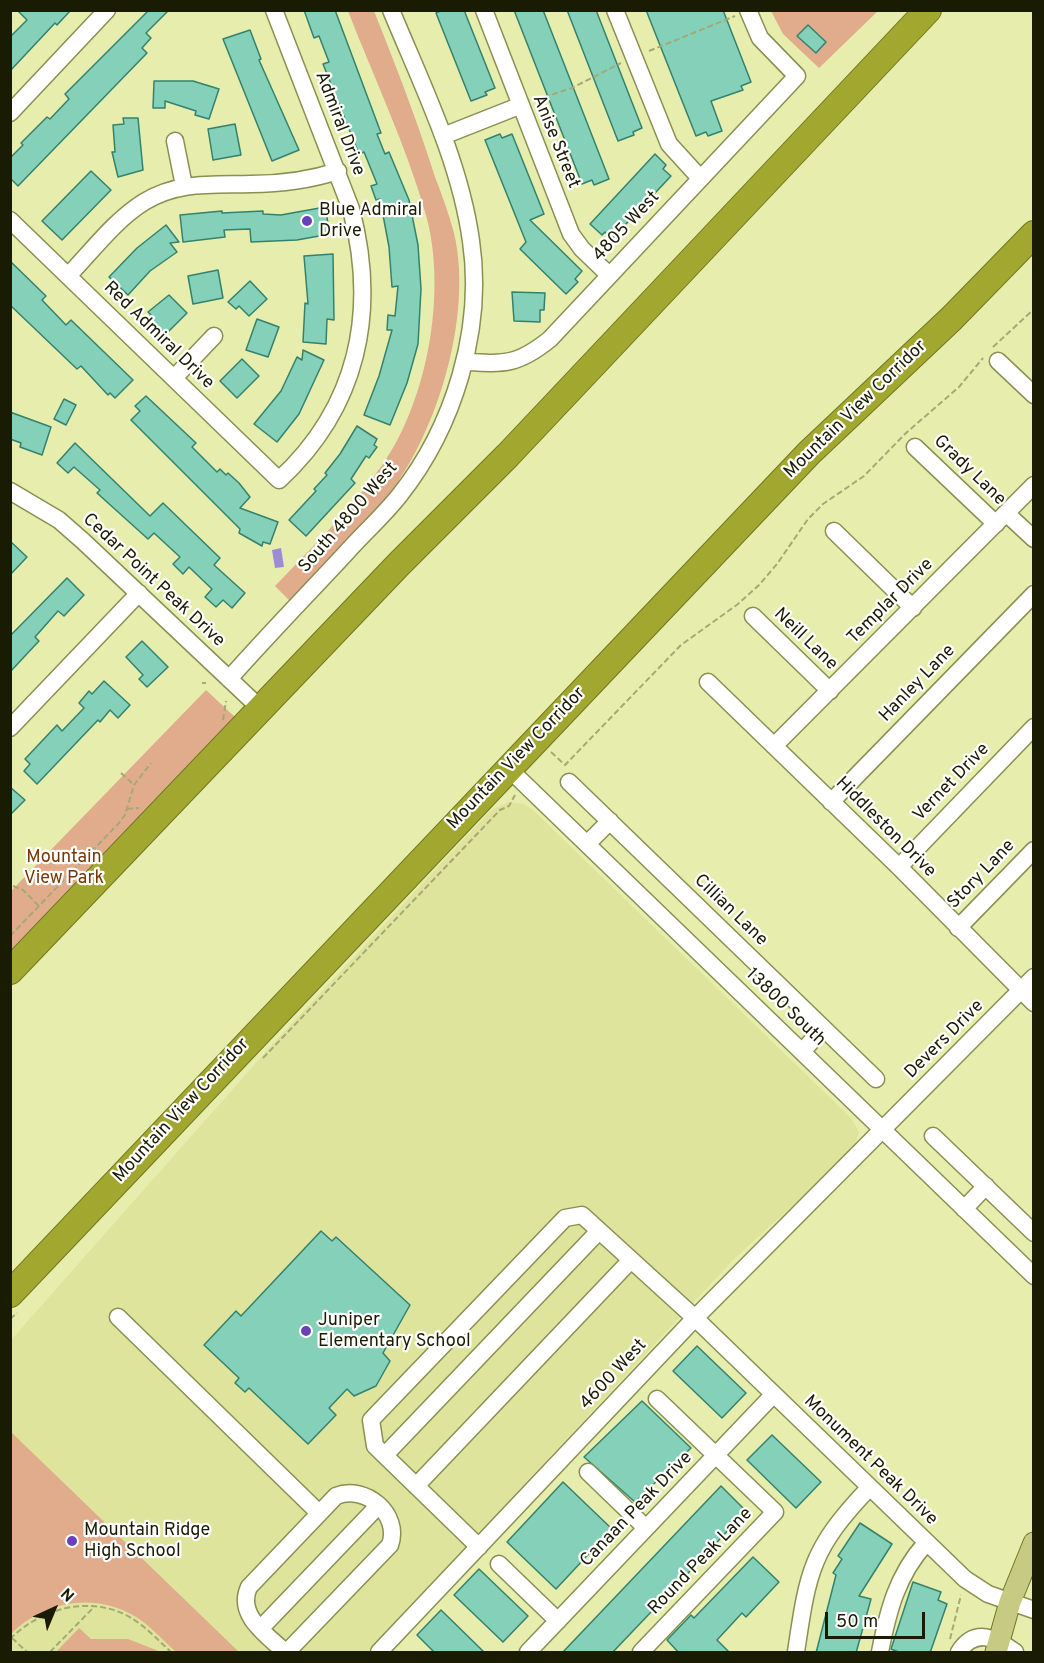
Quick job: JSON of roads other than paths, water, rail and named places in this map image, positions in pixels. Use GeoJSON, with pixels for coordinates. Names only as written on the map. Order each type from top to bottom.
{"type":"FeatureCollection","features":[{"type":"Feature","properties":{"kind":"highway"},"geometry":{"type":"LineString","coordinates":[[10,971],[399,564],[508,455],[928,10]]}},
{"type":"Feature","properties":{"kind":"highway","name":"Mountain View Corridor"},"geometry":{"type":"LineString","coordinates":[[10,1294],[809,453],[952,318],[1034,234]]}},
{"type":"Feature","properties":{"kind":"main road"},"geometry":{"type":"LineString","coordinates":[[1003,1648],[1011,1602],[1033,1546]]}},
{"type":"Feature","properties":{"kind":"street"},"geometry":{"type":"LineString","coordinates":[[10,113],[107,10]]}},
{"type":"Feature","properties":{"kind":"street","name":"Admiral Drive"},"geometry":{"type":"LineString","coordinates":[[274,10],[338,171],[354,218],[364,289],[360,338],[346,384],[328,422],[306,452],[279,480]]}},
{"type":"Feature","properties":{"kind":"street","name":"South 4800 West"},"geometry":{"type":"LineString","coordinates":[[229,679],[398,497],[431,446],[465,362],[475,280],[463,202],[443,136],[391,10]]}},
{"type":"Feature","properties":{"kind":"street","name":"Anise Street"},"geometry":{"type":"LineString","coordinates":[[484,10],[526,103],[571,234],[582,249],[609,275]]}},
{"type":"Feature","properties":{"kind":"street"},"geometry":{"type":"LineString","coordinates":[[615,10],[669,144],[700,178]]}},
{"type":"Feature","properties":{"kind":"street","name":"4805 West"},"geometry":{"type":"LineString","coordinates":[[465,362],[508,362],[528,356],[550,339],[797,76],[760,38],[744,12]]}},
{"type":"Feature","properties":{"kind":"street"},"geometry":{"type":"LineString","coordinates":[[443,136],[526,103]]}},
{"type":"Feature","properties":{"kind":"street"},"geometry":{"type":"LineString","coordinates":[[175,141],[184,186]]}},
{"type":"Feature","properties":{"kind":"street"},"geometry":{"type":"LineString","coordinates":[[68,276],[136,207],[154,196],[184,186],[276,183],[303,180],[338,171]]}},
{"type":"Feature","properties":{"kind":"street","name":"Red Admiral Drive"},"geometry":{"type":"LineString","coordinates":[[10,220],[279,480]]}},
{"type":"Feature","properties":{"kind":"street"},"geometry":{"type":"LineString","coordinates":[[174,378],[214,336]]}},
{"type":"Feature","properties":{"kind":"street"},"geometry":{"type":"LineString","coordinates":[[998,361],[1034,395]]}},
{"type":"Feature","properties":{"kind":"street","name":"Grady Lane"},"geometry":{"type":"LineString","coordinates":[[915,447],[1001,518],[1034,539]]}},
{"type":"Feature","properties":{"kind":"street","name":"Templar Drive"},"geometry":{"type":"LineString","coordinates":[[774,746],[1034,485]]}},
{"type":"Feature","properties":{"kind":"street","name":"Cedar Point Peak Drive"},"geometry":{"type":"LineString","coordinates":[[10,491],[59,520],[261,709]]}},
{"type":"Feature","properties":{"kind":"street"},"geometry":{"type":"LineString","coordinates":[[834,531],[913,608]]}},
{"type":"Feature","properties":{"kind":"street"},"geometry":{"type":"LineString","coordinates":[[10,728],[139,593]]}},
{"type":"Feature","properties":{"kind":"street","name":"Hanley Lane"},"geometry":{"type":"LineString","coordinates":[[831,802],[1034,594]]}},
{"type":"Feature","properties":{"kind":"street","name":"Neill Lane"},"geometry":{"type":"LineString","coordinates":[[753,616],[830,691]]}},
{"type":"Feature","properties":{"kind":"street","name":"Hiddleston Drive"},"geometry":{"type":"LineString","coordinates":[[708,682],[1034,1003]]}},
{"type":"Feature","properties":{"kind":"street","name":"Vernet Drive"},"geometry":{"type":"LineString","coordinates":[[898,867],[1034,727]]}},
{"type":"Feature","properties":{"kind":"street","name":"13800 South"},"geometry":{"type":"LineString","coordinates":[[508,768],[1034,1276]]}},
{"type":"Feature","properties":{"kind":"street","name":"Cillian Lane"},"geometry":{"type":"LineString","coordinates":[[569,782],[876,1079]]}},
{"type":"Feature","properties":{"kind":"street"},"geometry":{"type":"LineString","coordinates":[[587,844],[610,821]]}},
{"type":"Feature","properties":{"kind":"street","name":"Story Lane"},"geometry":{"type":"LineString","coordinates":[[958,928],[1034,850]]}},
{"type":"Feature","properties":{"kind":"street","name":"Devers Drive"},"geometry":{"type":"LineString","coordinates":[[883,1130],[1034,977]]}},
{"type":"Feature","properties":{"kind":"street"},"geometry":{"type":"LineString","coordinates":[[802,1052],[824,1028]]}},
{"type":"Feature","properties":{"kind":"street","name":"4600 West"},"geometry":{"type":"LineString","coordinates":[[379,1653],[695,1318],[883,1130]]}},
{"type":"Feature","properties":{"kind":"street"},"geometry":{"type":"LineString","coordinates":[[933,1136],[1034,1233]]}},
{"type":"Feature","properties":{"kind":"street"},"geometry":{"type":"LineString","coordinates":[[964,1209],[986,1186]]}},
{"type":"Feature","properties":{"kind":"street","name":"Monument Peak Drive"},"geometry":{"type":"LineString","coordinates":[[385,1455],[375,1446],[371,1420],[566,1218],[582,1215],[695,1318],[973,1586],[1034,1610]]}},
{"type":"Feature","properties":{"kind":"street"},"geometry":{"type":"LineString","coordinates":[[479,1547],[385,1455],[599,1231]]}},
{"type":"Feature","properties":{"kind":"street"},"geometry":{"type":"LineString","coordinates":[[416,1486],[632,1260]]}},
{"type":"Feature","properties":{"kind":"street"},"geometry":{"type":"LineString","coordinates":[[118,1317],[319,1513]]}},
{"type":"Feature","properties":{"kind":"street","name":"Canaan Peak Drive"},"geometry":{"type":"LineString","coordinates":[[528,1653],[773,1395]]}},
{"type":"Feature","properties":{"kind":"street","name":"Round Peak Lane"},"geometry":{"type":"LineString","coordinates":[[645,1651],[775,1512],[657,1399]]}},
{"type":"Feature","properties":{"kind":"street"},"geometry":{"type":"LineString","coordinates":[[588,1472],[646,1528]]}},
{"type":"Feature","properties":{"kind":"street"},"geometry":{"type":"LineString","coordinates":[[796,1653],[804,1597],[814,1562],[837,1522],[869,1488]]}},
{"type":"Feature","properties":{"kind":"street"},"geometry":{"type":"LineString","coordinates":[[351,1492],[366,1495],[378,1506],[387,1515],[393,1530],[390,1545],[286,1653],[246,1610],[245,1601],[249,1587],[336,1496],[351,1492]]}},
{"type":"Feature","properties":{"kind":"street"},"geometry":{"type":"LineString","coordinates":[[261,1628],[378,1506]]}},
{"type":"Feature","properties":{"kind":"street"},"geometry":{"type":"LineString","coordinates":[[880,1653],[898,1581],[908,1564],[926,1543]]}},
{"type":"Feature","properties":{"kind":"street"},"geometry":{"type":"LineString","coordinates":[[499,1564],[558,1621]]}},
{"type":"Feature","properties":{"kind":"street"},"geometry":{"type":"LineString","coordinates":[[954,1649],[979,1637],[1003,1648]]}},
{"type":"Feature","properties":{"kind":"place","name":"Blue Admiral Drive"},"geometry":{"type":"Point","coordinates":[307,221]}},
{"type":"Feature","properties":{"kind":"place","name":"Juniper Elementary School"},"geometry":{"type":"Point","coordinates":[306,1331]}},
{"type":"Feature","properties":{"kind":"place","name":"Mountain Ridge High School"},"geometry":{"type":"Point","coordinates":[72,1541]}},
{"type":"Feature","properties":{"kind":"park label","name":"Mountain View Park"},"geometry":{"type":"Point","coordinates":[64,868]}}]}
